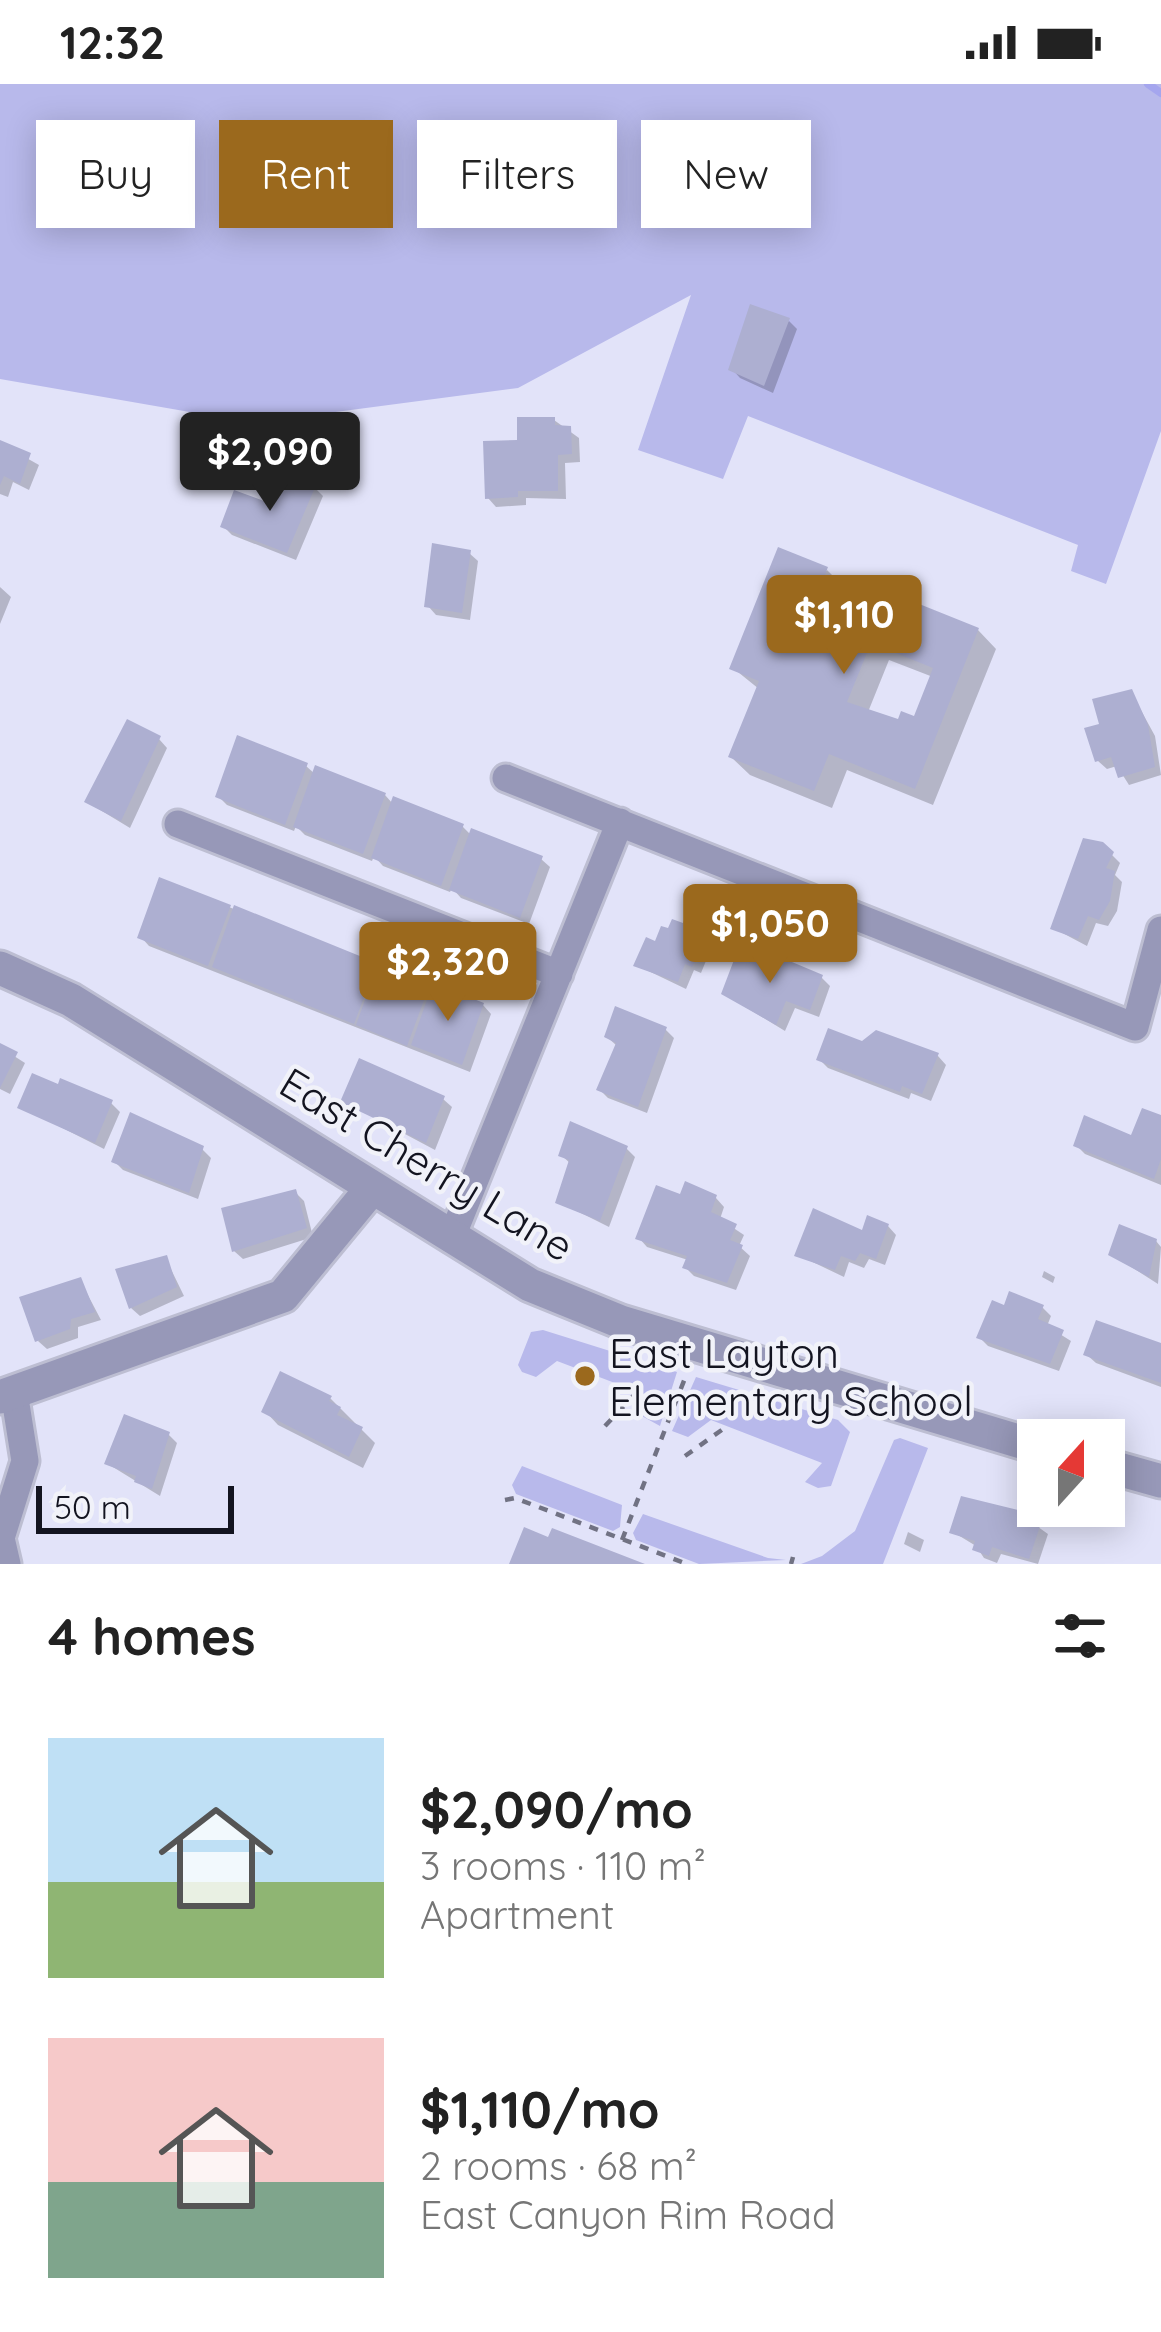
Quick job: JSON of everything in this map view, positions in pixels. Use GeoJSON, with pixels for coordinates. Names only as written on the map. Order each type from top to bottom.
{"type":"FeatureCollection","features":[{"type":"Feature","properties":{"kind":"street"},"geometry":{"type":"LineString","coordinates":[[506,778],[1135,1027],[1161,930]]}},
{"type":"Feature","properties":{"kind":"street"},"geometry":{"type":"LineString","coordinates":[[451,1239],[620,822]]}},
{"type":"Feature","properties":{"kind":"street"},"geometry":{"type":"LineString","coordinates":[[178,824],[559,974]]}},
{"type":"Feature","properties":{"kind":"street","name":"East Cherry Lane"},"geometry":{"type":"LineString","coordinates":[[0,968],[71,1000],[530,1285],[621,1322],[1017,1441]]}},
{"type":"Feature","properties":{"kind":"street"},"geometry":{"type":"LineString","coordinates":[[7,1564],[1,1538],[25,1461],[7,1394],[283,1296],[372,1188]]}},
{"type":"Feature","properties":{"kind":"street"},"geometry":{"type":"LineString","coordinates":[[1125,1472],[1161,1481]]}},
{"type":"Feature","properties":{"kind":"path"},"geometry":{"type":"LineString","coordinates":[[622,1540],[687,1373]]}},
{"type":"Feature","properties":{"kind":"path"},"geometry":{"type":"LineString","coordinates":[[605,1426],[637,1392]]}},
{"type":"Feature","properties":{"kind":"path"},"geometry":{"type":"LineString","coordinates":[[685,1456],[726,1427]]}},
{"type":"Feature","properties":{"kind":"path"},"geometry":{"type":"LineString","coordinates":[[505,1500],[515,1498],[687,1564]]}},
{"type":"Feature","properties":{"kind":"shaded area"},"geometry":{"type":"Polygon","coordinates":[[[0,84],[1161,84],[1161,431],[1106,584],[1071,571],[1078,545],[748,416],[723,479],[638,450],[691,295],[518,388],[253,423],[0,379],[0,84]]]}},
{"type":"Feature","properties":{"kind":"shaded area"},"geometry":{"type":"Polygon","coordinates":[[[543,1330],[677,1372],[660,1426],[640,1415],[657,1399],[557,1361],[536,1377],[522,1372],[518,1365],[531,1332],[543,1330]]]}},
{"type":"Feature","properties":{"kind":"shaded area"},"geometry":{"type":"Polygon","coordinates":[[[696,1377],[838,1420],[850,1432],[831,1486],[818,1488],[805,1482],[822,1463],[711,1420],[688,1437],[672,1431],[696,1377]]]}},
{"type":"Feature","properties":{"kind":"shaded area"},"geometry":{"type":"Polygon","coordinates":[[[894,1440],[928,1448],[883,1564],[801,1564],[822,1556],[855,1531],[894,1440]]]}},
{"type":"Feature","properties":{"kind":"shaded area"},"geometry":{"type":"Polygon","coordinates":[[[522,1466],[622,1505],[620,1527],[613,1531],[516,1494],[512,1485],[522,1466]]]}},
{"type":"Feature","properties":{"kind":"shaded area"},"geometry":{"type":"Polygon","coordinates":[[[643,1514],[768,1558],[786,1560],[699,1564],[636,1540],[633,1533],[643,1514]]]}},
{"type":"Feature","properties":{"kind":"building"},"geometry":{"type":"Polygon","coordinates":[[[750,304],[790,318],[764,386],[728,370],[750,304]]]}},
{"type":"Feature","properties":{"kind":"building"},"geometry":{"type":"Polygon","coordinates":[[[517,417],[555,417],[555,425],[571,426],[572,454],[558,455],[558,491],[518,491],[518,497],[485,499],[483,441],[517,440],[517,417]]]}},
{"type":"Feature","properties":{"kind":"building"},"geometry":{"type":"Polygon","coordinates":[[[0,440],[31,453],[20,484],[4,476],[0,485],[0,440]]]}},
{"type":"Feature","properties":{"kind":"building"},"geometry":{"type":"Polygon","coordinates":[[[286,473],[316,485],[287,553],[220,527],[234,490],[272,504],[286,473]]]}},
{"type":"Feature","properties":{"kind":"building"},"geometry":{"type":"Polygon","coordinates":[[[432,543],[471,550],[462,613],[424,607],[432,543]]]}},
{"type":"Feature","properties":{"kind":"building"},"geometry":{"type":"Polygon","coordinates":[[[778,547],[828,567],[821,585],[865,602],[872,585],[979,628],[915,789],[829,754],[814,791],[728,757],[759,681],[729,669],[778,547]],[[871,643],[847,702],[898,719],[901,711],[914,716],[933,668],[871,643]]]}},
{"type":"Feature","properties":{"kind":"building"},"geometry":{"type":"Polygon","coordinates":[[[1132,689],[1148,725],[1155,767],[1118,778],[1111,757],[1095,762],[1084,728],[1099,724],[1092,699],[1132,689]]]}},
{"type":"Feature","properties":{"kind":"building"},"geometry":{"type":"Polygon","coordinates":[[[127,719],[161,736],[121,821],[84,802],[127,719]]]}},
{"type":"Feature","properties":{"kind":"building"},"geometry":{"type":"Polygon","coordinates":[[[237,735],[308,763],[285,825],[215,797],[237,735]]]}},
{"type":"Feature","properties":{"kind":"building"},"geometry":{"type":"Polygon","coordinates":[[[315,765],[386,793],[363,854],[293,827],[315,765]]]}},
{"type":"Feature","properties":{"kind":"building"},"geometry":{"type":"Polygon","coordinates":[[[393,796],[464,824],[441,886],[371,858],[393,796]]]}},
{"type":"Feature","properties":{"kind":"building"},"geometry":{"type":"Polygon","coordinates":[[[471,828],[543,856],[520,918],[449,890],[471,828]]]}},
{"type":"Feature","properties":{"kind":"building"},"geometry":{"type":"Polygon","coordinates":[[[1083,838],[1103,842],[1114,852],[1106,868],[1115,871],[1110,901],[1099,920],[1088,916],[1078,939],[1050,929],[1083,838]]]}},
{"type":"Feature","properties":{"kind":"building"},"geometry":{"type":"Polygon","coordinates":[[[159,877],[231,905],[208,966],[137,938],[159,877]]]}},
{"type":"Feature","properties":{"kind":"building"},"geometry":{"type":"Polygon","coordinates":[[[234,905],[377,963],[354,1024],[212,967],[234,905]]]}},
{"type":"Feature","properties":{"kind":"building"},"geometry":{"type":"Polygon","coordinates":[[[688,909],[712,918],[701,952],[692,967],[685,964],[678,982],[633,966],[646,937],[655,941],[661,926],[668,928],[672,919],[683,923],[688,909]]]}},
{"type":"Feature","properties":{"kind":"building"},"geometry":{"type":"Polygon","coordinates":[[[737,952],[776,967],[780,957],[823,975],[810,1010],[786,1001],[776,1025],[721,994],[737,952]]]}},
{"type":"Feature","properties":{"kind":"building"},"geometry":{"type":"Polygon","coordinates":[[[378,964],[430,984],[407,1046],[356,1025],[378,964]]]}},
{"type":"Feature","properties":{"kind":"building"},"geometry":{"type":"Polygon","coordinates":[[[433,983],[484,1003],[462,1065],[411,1045],[433,983]]]}},
{"type":"Feature","properties":{"kind":"building"},"geometry":{"type":"Polygon","coordinates":[[[615,1006],[667,1027],[638,1107],[596,1090],[616,1043],[604,1037],[615,1006]]]}},
{"type":"Feature","properties":{"kind":"building"},"geometry":{"type":"Polygon","coordinates":[[[828,1028],[862,1041],[876,1030],[939,1053],[922,1094],[902,1086],[900,1092],[816,1060],[828,1028]]]}},
{"type":"Feature","properties":{"kind":"building"},"geometry":{"type":"Polygon","coordinates":[[[0,1043],[18,1052],[0,1088],[0,1043]]]}},
{"type":"Feature","properties":{"kind":"building"},"geometry":{"type":"Polygon","coordinates":[[[359,1058],[445,1096],[426,1143],[340,1102],[359,1058]]]}},
{"type":"Feature","properties":{"kind":"building"},"geometry":{"type":"Polygon","coordinates":[[[32,1073],[58,1084],[60,1078],[113,1100],[95,1143],[17,1108],[32,1073]]]}},
{"type":"Feature","properties":{"kind":"building"},"geometry":{"type":"Polygon","coordinates":[[[1142,1108],[1161,1115],[1161,1159],[1154,1179],[1073,1146],[1084,1115],[1131,1135],[1142,1108]]]}},
{"type":"Feature","properties":{"kind":"building"},"geometry":{"type":"Polygon","coordinates":[[[130,1112],[204,1146],[189,1193],[111,1162],[130,1112]]]}},
{"type":"Feature","properties":{"kind":"building"},"geometry":{"type":"Polygon","coordinates":[[[570,1121],[628,1146],[600,1221],[555,1203],[569,1160],[558,1156],[570,1121]]]}},
{"type":"Feature","properties":{"kind":"building"},"geometry":{"type":"Polygon","coordinates":[[[685,1181],[717,1195],[711,1212],[737,1224],[730,1240],[743,1245],[727,1283],[682,1268],[687,1256],[635,1239],[656,1185],[680,1194],[685,1181]]]}},
{"type":"Feature","properties":{"kind":"building"},"geometry":{"type":"Polygon","coordinates":[[[296,1189],[307,1228],[232,1252],[221,1208],[296,1189]]]}},
{"type":"Feature","properties":{"kind":"building"},"geometry":{"type":"Polygon","coordinates":[[[813,1208],[862,1230],[867,1215],[889,1224],[876,1259],[860,1253],[855,1261],[841,1256],[835,1270],[794,1256],[813,1208]]]}},
{"type":"Feature","properties":{"kind":"building"},"geometry":{"type":"Polygon","coordinates":[[[1119,1224],[1157,1239],[1149,1277],[1108,1255],[1119,1224]]]}},
{"type":"Feature","properties":{"kind":"building"},"geometry":{"type":"Polygon","coordinates":[[[167,1255],[177,1287],[129,1309],[115,1269],[167,1255]]]}},
{"type":"Feature","properties":{"kind":"building"},"geometry":{"type":"Polygon","coordinates":[[[81,1277],[95,1312],[71,1319],[70,1329],[35,1342],[19,1297],[81,1277]]]}},
{"type":"Feature","properties":{"kind":"building"},"geometry":{"type":"Polygon","coordinates":[[[1009,1291],[1044,1305],[1038,1319],[1064,1330],[1050,1364],[976,1338],[992,1300],[1004,1305],[1009,1291]]]}},
{"type":"Feature","properties":{"kind":"building"},"geometry":{"type":"Polygon","coordinates":[[[1096,1320],[1161,1343],[1161,1383],[1083,1355],[1096,1320]]]}},
{"type":"Feature","properties":{"kind":"building"},"geometry":{"type":"Polygon","coordinates":[[[280,1371],[332,1396],[329,1401],[341,1407],[337,1415],[363,1427],[349,1457],[261,1412],[280,1371]]]}},
{"type":"Feature","properties":{"kind":"building"},"geometry":{"type":"Polygon","coordinates":[[[124,1414],[170,1432],[152,1489],[134,1482],[136,1476],[104,1464],[124,1414]]]}},
{"type":"Feature","properties":{"kind":"building"},"geometry":{"type":"Polygon","coordinates":[[[961,1496],[1017,1510],[1017,1527],[1040,1527],[1029,1559],[992,1547],[989,1556],[972,1550],[975,1541],[949,1533],[961,1496]]]}},
{"type":"Feature","properties":{"kind":"building"},"geometry":{"type":"Polygon","coordinates":[[[524,1527],[548,1537],[552,1528],[645,1564],[509,1564],[524,1527]]]}},
{"type":"Feature","properties":{"kind":"waterway"},"geometry":{"type":"LineString","coordinates":[[1148,84],[1161,93]]}},
{"type":"Feature","properties":{"kind":"place","name":"East Layton Elementary School"},"geometry":{"type":"Point","coordinates":[585,1376]}}]}
